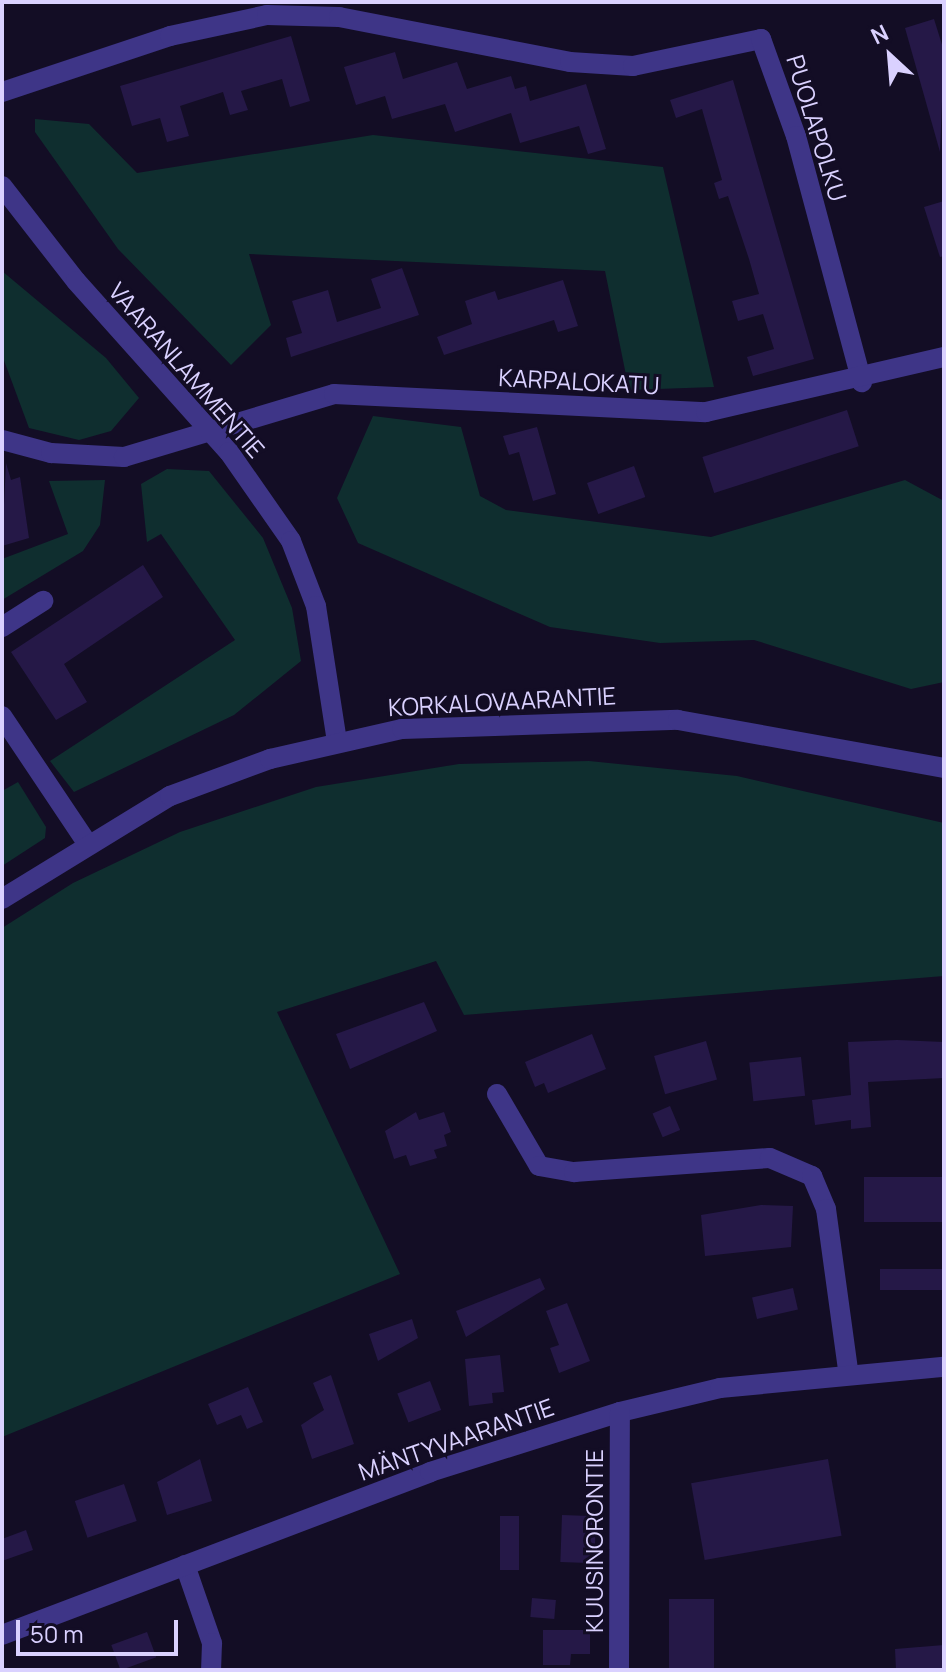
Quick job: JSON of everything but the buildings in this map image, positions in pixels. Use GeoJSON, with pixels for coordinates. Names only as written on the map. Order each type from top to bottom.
{"type":"FeatureCollection","features":[{"type":"Feature","properties":{"kind":"street","name":"PUOLAPOLKU"},"geometry":{"type":"LineString","coordinates":[[2,92],[170,36],[267,15],[339,17],[570,62],[633,66],[761,39],[796,136],[862,382]]}},
{"type":"Feature","properties":{"kind":"street","name":"VAARANLAMMENTIE"},"geometry":{"type":"LineString","coordinates":[[2,186],[211,432],[291,541],[316,606],[337,742]]}},
{"type":"Feature","properties":{"kind":"street","name":"KARPALOKATU"},"geometry":{"type":"LineString","coordinates":[[2,440],[51,453],[124,457],[334,394],[706,412],[862,382],[944,357]]}},
{"type":"Feature","properties":{"kind":"street"},"geometry":{"type":"LineString","coordinates":[[2,627],[43,601]]}},
{"type":"Feature","properties":{"kind":"street"},"geometry":{"type":"LineString","coordinates":[[2,716],[87,843]]}},
{"type":"Feature","properties":{"kind":"street","name":"KORKALOVAARANTIE"},"geometry":{"type":"LineString","coordinates":[[2,899],[87,843],[170,796],[337,742],[402,729],[568,718],[678,720],[944,768]]}},
{"type":"Feature","properties":{"kind":"street"},"geometry":{"type":"LineString","coordinates":[[497,1094],[539,1166],[574,1172],[770,1158],[812,1176],[826,1209],[848,1370]]}},
{"type":"Feature","properties":{"kind":"street","name":"MÄNTYVAARANTIE"},"geometry":{"type":"LineString","coordinates":[[2,1635],[430,1472],[620,1412],[720,1388],[848,1370],[944,1367]]}},
{"type":"Feature","properties":{"kind":"street","name":"KUUSINORONTIE"},"geometry":{"type":"LineString","coordinates":[[619,1670],[620,1412]]}},
{"type":"Feature","properties":{"kind":"street"},"geometry":{"type":"LineString","coordinates":[[185,1565],[212,1643],[211,1670]]}},
{"type":"Feature","properties":{"kind":"green space"},"geometry":{"type":"Polygon","coordinates":[[[35,119],[89,124],[137,173],[373,135],[663,167],[714,387],[629,390],[605,271],[249,254],[271,325],[231,365],[118,249],[35,132],[35,119]]]}},
{"type":"Feature","properties":{"kind":"green space"},"geometry":{"type":"Polygon","coordinates":[[[2,271],[106,358],[139,398],[111,431],[79,440],[29,428],[2,355],[2,271]]]}},
{"type":"Feature","properties":{"kind":"green space"},"geometry":{"type":"Polygon","coordinates":[[[373,416],[461,427],[480,496],[506,510],[711,537],[905,480],[944,501],[944,682],[911,689],[754,640],[660,643],[550,627],[358,543],[337,498],[373,416]]]}},
{"type":"Feature","properties":{"kind":"green space"},"geometry":{"type":"Polygon","coordinates":[[[167,469],[209,471],[263,538],[292,608],[301,661],[234,715],[74,792],[50,761],[235,640],[161,534],[147,542],[141,484],[167,469]]]}},
{"type":"Feature","properties":{"kind":"green space"},"geometry":{"type":"Polygon","coordinates":[[[105,480],[100,525],[83,551],[2,600],[2,559],[68,534],[49,481],[105,480]]]}},
{"type":"Feature","properties":{"kind":"green space"},"geometry":{"type":"Polygon","coordinates":[[[589,761],[737,776],[944,823],[944,976],[464,1015],[436,961],[277,1012],[400,1274],[2,1437],[2,928],[73,883],[180,832],[316,787],[459,764],[589,761]]]}},
{"type":"Feature","properties":{"kind":"green space"},"geometry":{"type":"Polygon","coordinates":[[[18,782],[46,827],[45,838],[2,866],[2,791],[18,782]]]}}]}
